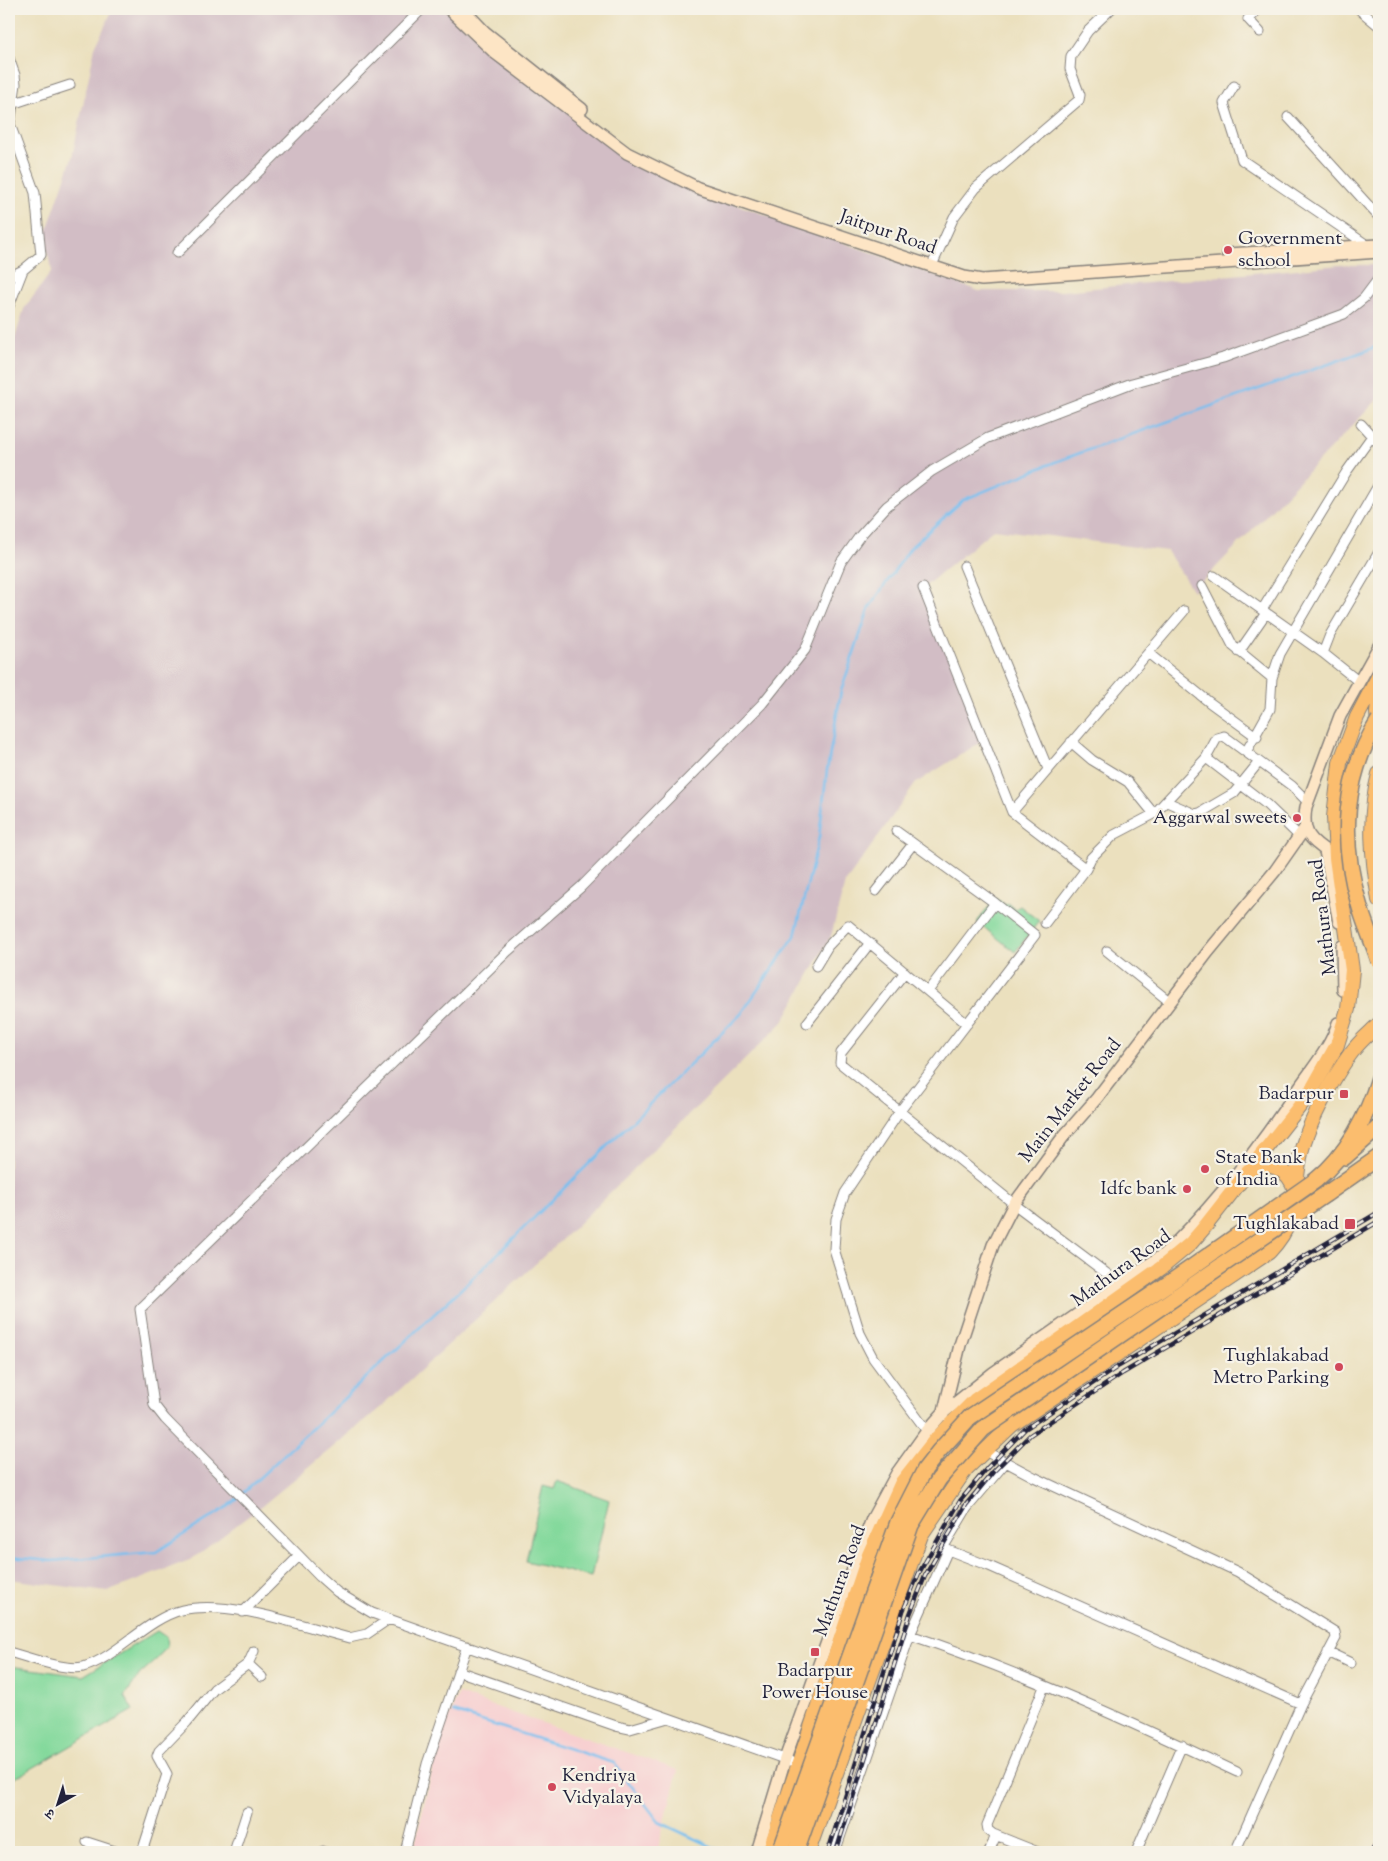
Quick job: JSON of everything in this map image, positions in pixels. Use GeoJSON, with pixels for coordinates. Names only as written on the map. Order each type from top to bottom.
{"type":"FeatureCollection","features":[{"type":"Feature","properties":{"kind":"highway","name":"Mathura Road"},"geometry":{"type":"LineString","coordinates":[[1379,720],[1361,754],[1355,772],[1348,800],[1346,833],[1354,887],[1379,961]]}},
{"type":"Feature","properties":{"kind":"highway","name":"Mathura Road"},"geometry":{"type":"LineString","coordinates":[[780,1852],[898,1522],[925,1470],[939,1451],[970,1417],[1175,1279],[1322,1175],[1346,1146],[1365,1116],[1379,1078]]}},
{"type":"Feature","properties":{"kind":"highway"},"geometry":{"type":"LineString","coordinates":[[1322,1175],[1379,1127]]}},
{"type":"Feature","properties":{"kind":"highway"},"geometry":{"type":"LineString","coordinates":[[1343,1182],[1379,1150]]}},
{"type":"Feature","properties":{"kind":"highway"},"geometry":{"type":"LineString","coordinates":[[796,1852],[911,1525],[939,1479],[983,1429],[1379,1157]]}},
{"type":"Feature","properties":{"kind":"main road","name":"Mathura Road"},"geometry":{"type":"LineString","coordinates":[[769,1852],[800,1764],[822,1679],[869,1555],[902,1482],[934,1433],[975,1400],[1161,1268],[1190,1244],[1320,1078],[1344,1027],[1352,970],[1331,854],[1340,762],[1357,717],[1379,675]]}},
{"type":"Feature","properties":{"kind":"main road"},"geometry":{"type":"LineString","coordinates":[[1379,694],[1377,713],[1379,735]]}},
{"type":"Feature","properties":{"kind":"main road"},"geometry":{"type":"LineString","coordinates":[[1379,776],[1371,828],[1373,862],[1379,900]]}},
{"type":"Feature","properties":{"kind":"main road"},"geometry":{"type":"LineString","coordinates":[[808,1852],[921,1536],[966,1469],[1012,1424],[1269,1252],[1275,1246],[1287,1228],[1296,1199],[1300,1155],[1308,1130],[1354,1049],[1379,1024]]}},
{"type":"Feature","properties":{"kind":"main road"},"geometry":{"type":"LineString","coordinates":[[1244,1175],[1261,1165],[1278,1168],[1292,1182],[1296,1199]]}},
{"type":"Feature","properties":{"kind":"main road"},"geometry":{"type":"LineString","coordinates":[[1190,1244],[1221,1284]]}},
{"type":"Feature","properties":{"kind":"main road"},"geometry":{"type":"LineString","coordinates":[[822,1679],[862,1699]]}},
{"type":"Feature","properties":{"kind":"main road"},"geometry":{"type":"LineString","coordinates":[[784,1809],[818,1824]]}},
{"type":"Feature","properties":{"kind":"street"},"geometry":{"type":"LineString","coordinates":[[177,253],[422,9]]}},
{"type":"Feature","properties":{"kind":"street","name":"Jaitpur Road"},"geometry":{"type":"LineString","coordinates":[[449,9],[495,53],[627,153],[643,163],[717,194],[964,277],[982,280],[1379,252]]}},
{"type":"Feature","properties":{"kind":"street","name":"Jaitpur Road"},"geometry":{"type":"LineString","coordinates":[[463,9],[485,32],[523,63],[607,130],[652,160],[709,185],[966,272],[989,274],[1302,248],[1373,245]]}},
{"type":"Feature","properties":{"kind":"street"},"geometry":{"type":"LineString","coordinates":[[934,261],[954,217],[976,188],[1079,100],[1080,95],[1070,69],[1071,56],[1088,31],[1111,9]]}},
{"type":"Feature","properties":{"kind":"street"},"geometry":{"type":"LineString","coordinates":[[1258,9],[1248,18],[1260,32]]}},
{"type":"Feature","properties":{"kind":"street"},"geometry":{"type":"LineString","coordinates":[[1361,11],[1379,26]]}},
{"type":"Feature","properties":{"kind":"street"},"geometry":{"type":"LineString","coordinates":[[9,58],[15,74],[16,84],[10,124],[35,193],[41,245],[41,255],[23,270],[9,276]]}},
{"type":"Feature","properties":{"kind":"street"},"geometry":{"type":"LineString","coordinates":[[12,104],[70,85]]}},
{"type":"Feature","properties":{"kind":"street"},"geometry":{"type":"LineString","coordinates":[[1234,86],[1224,104],[1242,160],[1373,245]]}},
{"type":"Feature","properties":{"kind":"street"},"geometry":{"type":"LineString","coordinates":[[1288,117],[1379,217]]}},
{"type":"Feature","properties":{"kind":"street"},"geometry":{"type":"LineString","coordinates":[[9,306],[23,270]]}},
{"type":"Feature","properties":{"kind":"street"},"geometry":{"type":"LineString","coordinates":[[800,1764],[372,1613],[337,1592],[236,1492],[165,1419],[154,1405],[140,1309],[508,951],[581,886],[762,704],[805,650],[841,562],[859,536],[887,506],[932,472],[988,438],[1132,383],[1223,358],[1344,314],[1364,298],[1379,278]]}},
{"type":"Feature","properties":{"kind":"street"},"geometry":{"type":"LineString","coordinates":[[1361,424],[1379,444]]}},
{"type":"Feature","properties":{"kind":"street"},"geometry":{"type":"LineString","coordinates":[[1239,652],[1347,472],[1372,436]]}},
{"type":"Feature","properties":{"kind":"street"},"geometry":{"type":"LineString","coordinates":[[1246,752],[1270,709],[1272,678],[1280,654],[1379,484]]}},
{"type":"Feature","properties":{"kind":"street"},"geometry":{"type":"LineString","coordinates":[[1323,653],[1330,635],[1379,552]]}},
{"type":"Feature","properties":{"kind":"street"},"geometry":{"type":"LineString","coordinates":[[964,566],[1048,769]]}},
{"type":"Feature","properties":{"kind":"street"},"geometry":{"type":"LineString","coordinates":[[1214,576],[1323,653],[1358,682]]}},
{"type":"Feature","properties":{"kind":"street"},"geometry":{"type":"LineString","coordinates":[[1202,586],[1229,640],[1239,652],[1272,678]]}},
{"type":"Feature","properties":{"kind":"street"},"geometry":{"type":"LineString","coordinates":[[922,588],[1012,812],[1086,869]]}},
{"type":"Feature","properties":{"kind":"street"},"geometry":{"type":"LineString","coordinates":[[1012,812],[1184,611]]}},
{"type":"Feature","properties":{"kind":"street"},"geometry":{"type":"LineString","coordinates":[[1302,832],[1308,802],[1340,716],[1379,646]]}},
{"type":"Feature","properties":{"kind":"street"},"geometry":{"type":"LineString","coordinates":[[1148,653],[1209,702],[1256,736]]}},
{"type":"Feature","properties":{"kind":"street"},"geometry":{"type":"LineString","coordinates":[[1045,923],[1086,869],[1091,858],[1114,835],[1154,814],[1167,802],[1206,758],[1217,738],[1221,735],[1259,762],[1308,802]]}},
{"type":"Feature","properties":{"kind":"street"},"geometry":{"type":"LineString","coordinates":[[1071,742],[1092,760],[1128,782],[1154,814]]}},
{"type":"Feature","properties":{"kind":"street"},"geometry":{"type":"LineString","coordinates":[[943,1413],[993,1373],[1164,1254],[1204,1214],[1278,1118],[1322,1055],[1334,1033],[1340,1014],[1344,976],[1340,924],[1331,854],[1206,758]]}},
{"type":"Feature","properties":{"kind":"street"},"geometry":{"type":"LineString","coordinates":[[1167,802],[1197,814],[1216,805],[1242,784],[1259,762]]}},
{"type":"Feature","properties":{"kind":"street"},"geometry":{"type":"LineString","coordinates":[[896,831],[995,903],[1035,935],[900,1111],[839,1205],[834,1233],[834,1249],[865,1345],[873,1358],[934,1433]]}},
{"type":"Feature","properties":{"kind":"street","name":"Main Market Road"},"geometry":{"type":"LineString","coordinates":[[934,1433],[943,1413],[960,1345],[990,1254],[1014,1204],[1063,1137],[1097,1098],[1170,1002],[1275,870],[1302,832]]}},
{"type":"Feature","properties":{"kind":"street"},"geometry":{"type":"LineString","coordinates":[[876,891],[913,844]]}},
{"type":"Feature","properties":{"kind":"street"},"geometry":{"type":"LineString","coordinates":[[928,991],[995,903]]}},
{"type":"Feature","properties":{"kind":"street"},"geometry":{"type":"LineString","coordinates":[[816,966],[846,926],[849,926],[967,1024]]}},
{"type":"Feature","properties":{"kind":"street"},"geometry":{"type":"LineString","coordinates":[[807,1023],[870,943]]}},
{"type":"Feature","properties":{"kind":"street"},"geometry":{"type":"LineString","coordinates":[[1108,951],[1170,1002]]}},
{"type":"Feature","properties":{"kind":"street"},"geometry":{"type":"LineString","coordinates":[[905,972],[840,1058],[844,1068],[1014,1204],[1122,1285]]}},
{"type":"Feature","properties":{"kind":"street"},"geometry":{"type":"LineString","coordinates":[[984,1451],[1238,1572],[1332,1628],[1337,1635],[1301,1704],[1235,1852]]}},
{"type":"Feature","properties":{"kind":"street"},"geometry":{"type":"LineString","coordinates":[[946,1552],[943,1548],[967,1508],[1006,1462]]}},
{"type":"Feature","properties":{"kind":"street"},"geometry":{"type":"LineString","coordinates":[[835,1852],[910,1635],[946,1552],[951,1550],[1301,1704]]}},
{"type":"Feature","properties":{"kind":"street"},"geometry":{"type":"LineString","coordinates":[[243,1612],[299,1556]]}},
{"type":"Feature","properties":{"kind":"street"},"geometry":{"type":"LineString","coordinates":[[9,1652],[68,1667],[83,1667],[99,1660],[166,1615],[196,1608],[243,1612],[349,1638],[367,1634],[389,1619]]}},
{"type":"Feature","properties":{"kind":"street"},"geometry":{"type":"LineString","coordinates":[[910,1635],[985,1662],[1182,1745],[1238,1772]]}},
{"type":"Feature","properties":{"kind":"street"},"geometry":{"type":"LineString","coordinates":[[405,1852],[427,1764],[467,1646]]}},
{"type":"Feature","properties":{"kind":"street"},"geometry":{"type":"LineString","coordinates":[[142,1852],[167,1774],[157,1756],[159,1751],[187,1722],[214,1689],[248,1664],[254,1651]]}},
{"type":"Feature","properties":{"kind":"street"},"geometry":{"type":"LineString","coordinates":[[1328,1652],[1351,1662]]}},
{"type":"Feature","properties":{"kind":"street"},"geometry":{"type":"LineString","coordinates":[[248,1664],[262,1677]]}},
{"type":"Feature","properties":{"kind":"street"},"geometry":{"type":"LineString","coordinates":[[458,1671],[616,1726],[630,1729],[668,1718]]}},
{"type":"Feature","properties":{"kind":"street"},"geometry":{"type":"LineString","coordinates":[[757,1852],[785,1759],[822,1679]]}},
{"type":"Feature","properties":{"kind":"street"},"geometry":{"type":"LineString","coordinates":[[1038,1852],[996,1835],[988,1830],[987,1825],[1044,1687]]}},
{"type":"Feature","properties":{"kind":"street"},"geometry":{"type":"LineString","coordinates":[[862,1699],[884,1710]]}},
{"type":"Feature","properties":{"kind":"street"},"geometry":{"type":"LineString","coordinates":[[1136,1852],[1182,1745]]}},
{"type":"Feature","properties":{"kind":"street"},"geometry":{"type":"LineString","coordinates":[[234,1852],[247,1812]]}},
{"type":"Feature","properties":{"kind":"street"},"geometry":{"type":"LineString","coordinates":[[989,1852],[996,1835]]}},
{"type":"Feature","properties":{"kind":"street"},"geometry":{"type":"LineString","coordinates":[[87,1842],[118,1852]]}},
{"type":"Feature","properties":{"kind":"shaded area"},"geometry":{"type":"Polygon","coordinates":[[[113,9],[443,9],[630,157],[696,190],[979,291],[1063,291],[1340,265],[1379,265],[1379,398],[1193,591],[1167,551],[994,529],[924,587],[987,738],[916,783],[845,883],[831,936],[783,1022],[573,1229],[379,1409],[263,1505],[192,1559],[107,1592],[9,1579],[9,357],[24,309],[52,271],[44,239],[72,158],[95,47],[113,9]]]}},
{"type":"Feature","properties":{"kind":"shaded area","name":"Kendriya Vidyalaya"},"geometry":{"type":"Polygon","coordinates":[[[459,1694],[678,1770],[657,1852],[413,1852],[440,1736],[459,1694]]]}},
{"type":"Feature","properties":{"kind":"green space"},"geometry":{"type":"Polygon","coordinates":[[[996,898],[1005,905],[1007,903],[1015,909],[1020,906],[1039,921],[1015,952],[977,922],[996,898]]]}},
{"type":"Feature","properties":{"kind":"green space"},"geometry":{"type":"Polygon","coordinates":[[[557,1481],[609,1500],[591,1577],[526,1561],[543,1486],[554,1489],[557,1481]]]}},
{"type":"Feature","properties":{"kind":"green space"},"geometry":{"type":"Polygon","coordinates":[[[157,1631],[166,1637],[167,1646],[157,1659],[140,1674],[125,1696],[133,1710],[12,1780],[9,1779],[9,1666],[83,1676],[157,1631]]]}},
{"type":"Feature","properties":{"kind":"waterway"},"geometry":{"type":"LineString","coordinates":[[9,1557],[51,1561],[156,1552],[229,1506],[477,1274],[741,1014],[795,936],[819,837],[827,770],[841,691],[869,608],[911,547],[963,500],[1055,462],[1379,346]]}},
{"type":"Feature","properties":{"kind":"waterway"},"geometry":{"type":"LineString","coordinates":[[453,1712],[614,1763],[659,1822],[723,1852]]}},
{"type":"Feature","properties":{"kind":"railway"},"geometry":{"type":"LineString","coordinates":[[828,1852],[903,1611],[919,1573],[960,1501],[988,1467],[1025,1429],[1119,1366],[1379,1212]]}},
{"type":"Feature","properties":{"kind":"railway"},"geometry":{"type":"LineString","coordinates":[[836,1852],[910,1614],[925,1576],[966,1505],[993,1472],[1030,1435],[1123,1373],[1379,1221]]}},
{"type":"Feature","properties":{"kind":"railway"},"geometry":{"type":"LineString","coordinates":[[1372,1852],[1379,1836]]}},
{"type":"Feature","properties":{"kind":"place","name":"Government school"},"geometry":{"type":"Point","coordinates":[1228,250]}},
{"type":"Feature","properties":{"kind":"place","name":"Aggarwal sweets"},"geometry":{"type":"Point","coordinates":[1297,818]}},
{"type":"Feature","properties":{"kind":"place","name":"Badarpur"},"geometry":{"type":"Point","coordinates":[1344,1094]}},
{"type":"Feature","properties":{"kind":"place","name":"State Bank of India"},"geometry":{"type":"Point","coordinates":[1205,1169]}},
{"type":"Feature","properties":{"kind":"place","name":"Idfc bank"},"geometry":{"type":"Point","coordinates":[1187,1189]}},
{"type":"Feature","properties":{"kind":"place","name":"Tughlakabad"},"geometry":{"type":"Point","coordinates":[1350,1224]}},
{"type":"Feature","properties":{"kind":"place","name":"Tughlakabad Metro Parking"},"geometry":{"type":"Point","coordinates":[1339,1367]}},
{"type":"Feature","properties":{"kind":"place","name":"Badarpur Power House"},"geometry":{"type":"Point","coordinates":[815,1652]}},
{"type":"Feature","properties":{"kind":"place","name":"Kendriya Vidyalaya"},"geometry":{"type":"Point","coordinates":[552,1787]}}]}
